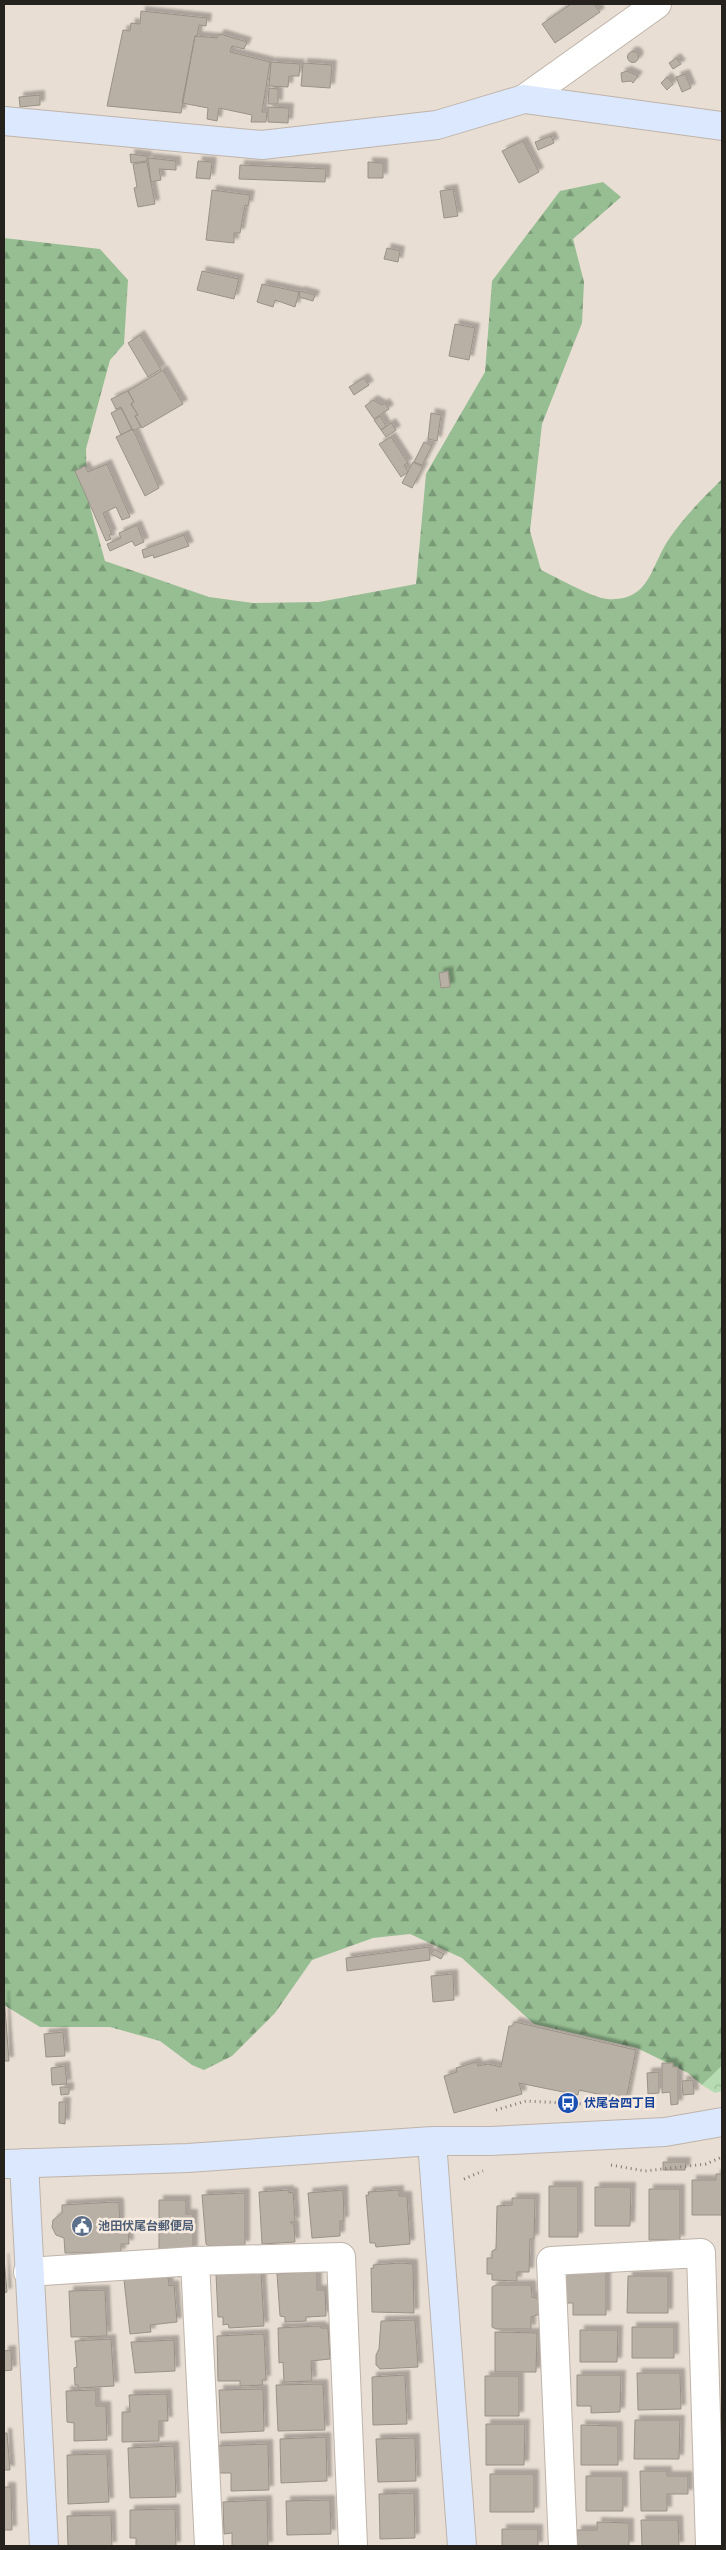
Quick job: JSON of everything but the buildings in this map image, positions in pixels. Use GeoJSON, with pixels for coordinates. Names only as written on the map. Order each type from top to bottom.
{"type":"FeatureCollection","features":[{"type":"Feature","properties":{"kind":"street"},"geometry":{"type":"LineString","coordinates":[[4,121],[262,145],[437,125],[524,99],[658,4]]}},
{"type":"Feature","properties":{"kind":"street"},"geometry":{"type":"LineString","coordinates":[[524,99],[722,126]]}},
{"type":"Feature","properties":{"kind":"street"},"geometry":{"type":"LineString","coordinates":[[44,2546],[28,2272],[14,2163],[188,2158],[432,2141],[491,2141],[664,2132],[722,2122]]}},
{"type":"Feature","properties":{"kind":"street"},"geometry":{"type":"LineString","coordinates":[[432,2141],[462,2546]]}},
{"type":"Feature","properties":{"kind":"street"},"geometry":{"type":"LineString","coordinates":[[562,2546],[551,2261],[701,2253],[710,2546]]}},
{"type":"Feature","properties":{"kind":"street"},"geometry":{"type":"LineString","coordinates":[[28,2272],[196,2261],[341,2257],[353,2546]]}},
{"type":"Feature","properties":{"kind":"street"},"geometry":{"type":"LineString","coordinates":[[196,2261],[208,2546]]}},
{"type":"Feature","properties":{"kind":"green space"},"geometry":{"type":"Polygon","coordinates":[[[603,182],[621,197],[573,239],[584,282],[582,323],[542,424],[530,531],[541,570],[601,598],[621,598],[632,595],[641,589],[647,581],[675,531],[722,479],[722,2066],[702,2085],[688,2073],[637,2048],[534,2024],[462,1958],[410,1934],[373,1938],[312,1960],[275,2013],[232,2056],[204,2070],[192,2065],[160,2041],[110,2027],[40,2027],[4,2005],[4,238],[100,249],[128,280],[124,344],[110,360],[86,449],[87,496],[105,561],[209,597],[253,603],[319,602],[416,584],[426,474],[485,372],[492,281],[560,191],[603,182]]]}},
{"type":"Feature","properties":{"kind":"green space"},"geometry":{"type":"Polygon","coordinates":[[[722,2066],[722,2091],[715,2093],[702,2085],[722,2066]]]}},
{"type":"Feature","properties":{"kind":"place","name":"伏尾台四丁目"},"geometry":{"type":"Point","coordinates":[568,2103]}},
{"type":"Feature","properties":{"kind":"place","name":"池田伏尾台郵便局"},"geometry":{"type":"Point","coordinates":[82,2226]}}]}
